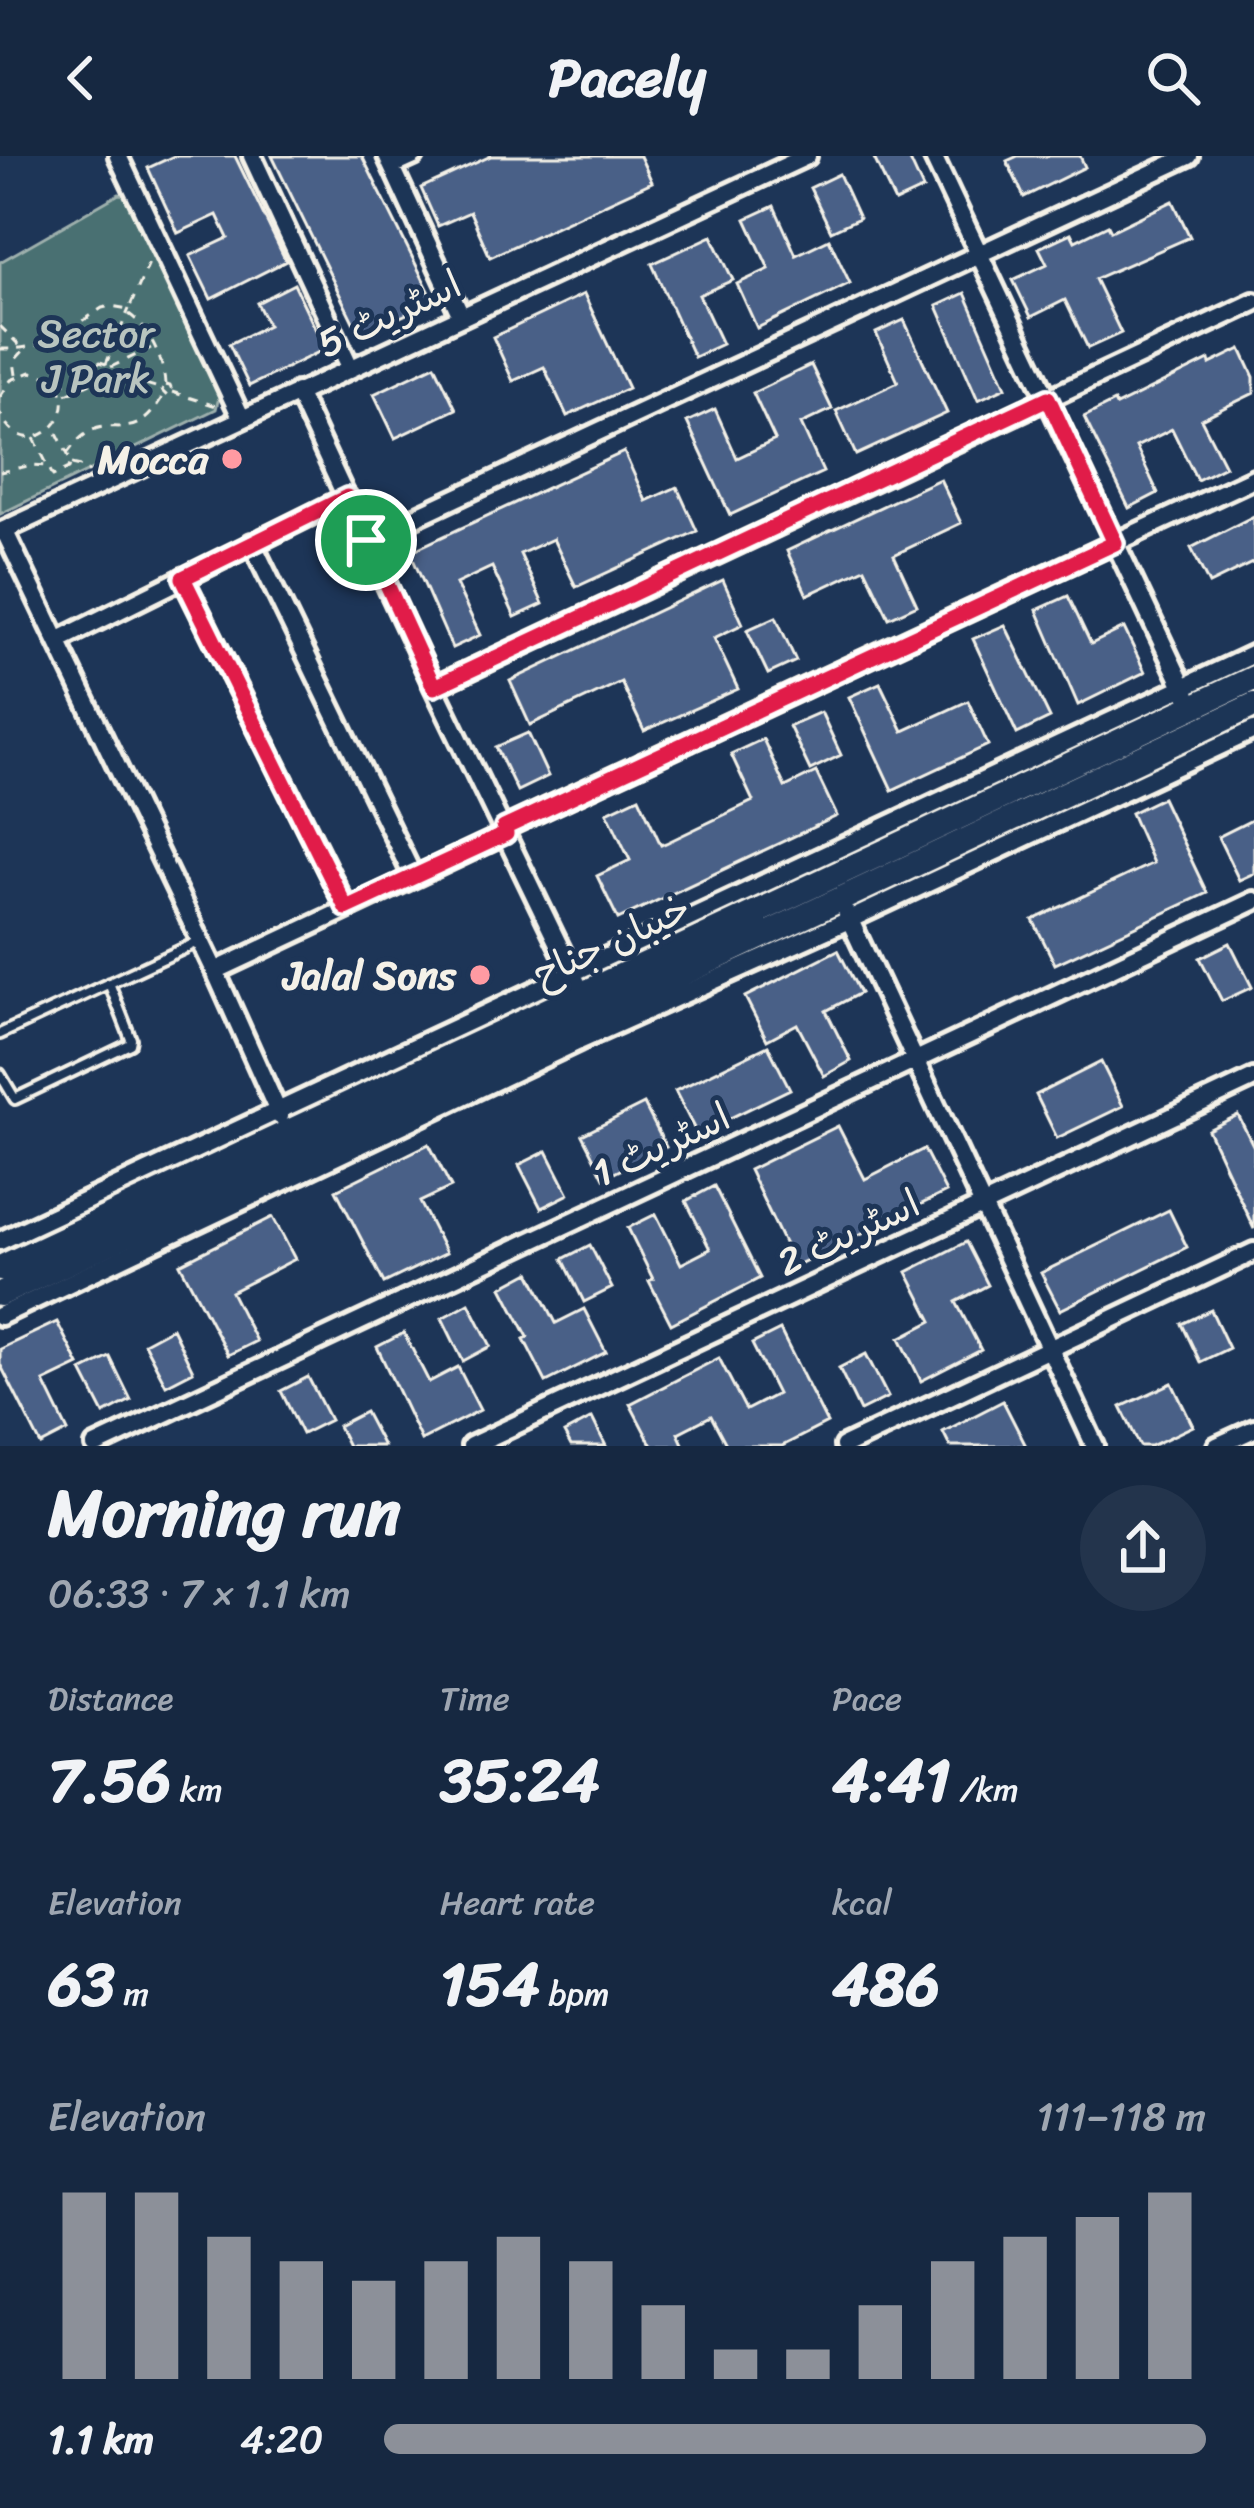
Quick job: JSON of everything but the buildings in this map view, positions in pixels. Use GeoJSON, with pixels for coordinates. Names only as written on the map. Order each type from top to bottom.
{"type":"FeatureCollection","features":[{"type":"Feature","properties":{"kind":"main road","name":"خیبان جناح"},"geometry":{"type":"LineString","coordinates":[[0,1268],[283,1122],[577,983],[1188,697],[1254,678]]}},
{"type":"Feature","properties":{"kind":"main road","name":"خیبان جناح"},"geometry":{"type":"LineString","coordinates":[[0,1294],[845,909],[1254,705]]}},
{"type":"Feature","properties":{"kind":"street"},"geometry":{"type":"LineString","coordinates":[[118,156],[234,422]]}},
{"type":"Feature","properties":{"kind":"street"},"geometry":{"type":"LineString","coordinates":[[251,156],[350,368]]}},
{"type":"Feature","properties":{"kind":"street"},"geometry":{"type":"LineString","coordinates":[[414,156],[390,161],[461,316]]}},
{"type":"Feature","properties":{"kind":"street","name":"اسٹریٹ 5"},"geometry":{"type":"LineString","coordinates":[[2,531],[807,156]]}},
{"type":"Feature","properties":{"kind":"street"},"geometry":{"type":"LineString","coordinates":[[933,156],[1188,697],[1254,654]]}},
{"type":"Feature","properties":{"kind":"street"},"geometry":{"type":"LineString","coordinates":[[366,540],[1189,156]]}},
{"type":"Feature","properties":{"kind":"street"},"geometry":{"type":"LineString","coordinates":[[434,687],[1254,302]]}},
{"type":"Feature","properties":{"kind":"street"},"geometry":{"type":"LineString","coordinates":[[298,392],[577,983]]}},
{"type":"Feature","properties":{"kind":"street"},"geometry":{"type":"LineString","coordinates":[[214,971],[1254,478]]}},
{"type":"Feature","properties":{"kind":"street"},"geometry":{"type":"LineString","coordinates":[[56,641],[347,497]]}},
{"type":"Feature","properties":{"kind":"street"},"geometry":{"type":"LineString","coordinates":[[0,1241],[283,1122],[2,531]]}},
{"type":"Feature","properties":{"kind":"street"},"geometry":{"type":"LineString","coordinates":[[252,543],[413,876]]}},
{"type":"Feature","properties":{"kind":"street"},"geometry":{"type":"LineString","coordinates":[[183,578],[346,908]]}},
{"type":"Feature","properties":{"kind":"street"},"geometry":{"type":"LineString","coordinates":[[0,1316],[845,909],[1254,730]]}},
{"type":"Feature","properties":{"kind":"street","name":"اسٹریٹ 1"},"geometry":{"type":"LineString","coordinates":[[95,1446],[1254,901]]}},
{"type":"Feature","properties":{"kind":"street"},"geometry":{"type":"LineString","coordinates":[[845,909],[1095,1446]]}},
{"type":"Feature","properties":{"kind":"street","name":"اسٹریٹ 2"},"geometry":{"type":"LineString","coordinates":[[472,1446],[510,1438],[982,1205],[1254,1078]]}},
{"type":"Feature","properties":{"kind":"street"},"geometry":{"type":"LineString","coordinates":[[844,1446],[1254,1252]]}},
{"type":"Feature","properties":{"kind":"street"},"geometry":{"type":"LineString","coordinates":[[1217,1446],[1254,1429]]}},
{"type":"Feature","properties":{"kind":"lane"},"geometry":{"type":"LineString","coordinates":[[0,1034],[199,941]]}},
{"type":"Feature","properties":{"kind":"lane"},"geometry":{"type":"LineString","coordinates":[[0,1074],[15,1099],[130,1044],[109,983]]}},
{"type":"Feature","properties":{"kind":"path"},"geometry":{"type":"LineString","coordinates":[[62,396],[107,379],[149,260],[163,251]]}},
{"type":"Feature","properties":{"kind":"path"},"geometry":{"type":"LineString","coordinates":[[0,349],[24,350],[58,338],[102,308],[119,306],[142,325],[154,347],[164,371],[164,390]]}},
{"type":"Feature","properties":{"kind":"path"},"geometry":{"type":"LineString","coordinates":[[0,326],[24,350]]}},
{"type":"Feature","properties":{"kind":"path"},"geometry":{"type":"LineString","coordinates":[[108,368],[154,347]]}},
{"type":"Feature","properties":{"kind":"path"},"geometry":{"type":"LineString","coordinates":[[16,376],[14,361],[24,350]]}},
{"type":"Feature","properties":{"kind":"path"},"geometry":{"type":"LineString","coordinates":[[58,386],[100,362],[164,390]]}},
{"type":"Feature","properties":{"kind":"path"},"geometry":{"type":"LineString","coordinates":[[92,370],[97,380]]}},
{"type":"Feature","properties":{"kind":"path"},"geometry":{"type":"LineString","coordinates":[[0,398],[16,376],[39,374],[58,386],[63,412],[54,427],[34,437],[2,424],[0,413]]}},
{"type":"Feature","properties":{"kind":"path"},"geometry":{"type":"LineString","coordinates":[[67,454],[76,439],[93,428],[145,419],[170,386],[172,392],[218,406],[234,422]]}},
{"type":"Feature","properties":{"kind":"path"},"geometry":{"type":"LineString","coordinates":[[34,437],[53,476],[70,464],[54,427]]}},
{"type":"Feature","properties":{"kind":"path"},"geometry":{"type":"LineString","coordinates":[[70,464],[85,467],[96,487]]}},
{"type":"Feature","properties":{"kind":"path"},"geometry":{"type":"LineString","coordinates":[[0,472],[48,466]]}},
{"type":"Feature","properties":{"kind":"green space","name":"Sector J Park"},"geometry":{"type":"Polygon","coordinates":[[[119,194],[134,202],[219,397],[216,409],[0,514],[0,262],[119,194]]]}},
{"type":"Feature","properties":{"kind":"place","name":"Mocca"},"geometry":{"type":"Point","coordinates":[232,459]}},
{"type":"Feature","properties":{"kind":"place","name":"Jalal Sons"},"geometry":{"type":"Point","coordinates":[480,975]}},
{"type":"Feature","properties":{"kind":"route"},"geometry":{"type":"LineString","coordinates":[[1048,398],[1115,543],[504,828],[506,834],[346,908],[183,578],[347,497],[366,540],[434,687],[1048,398]]}}]}
